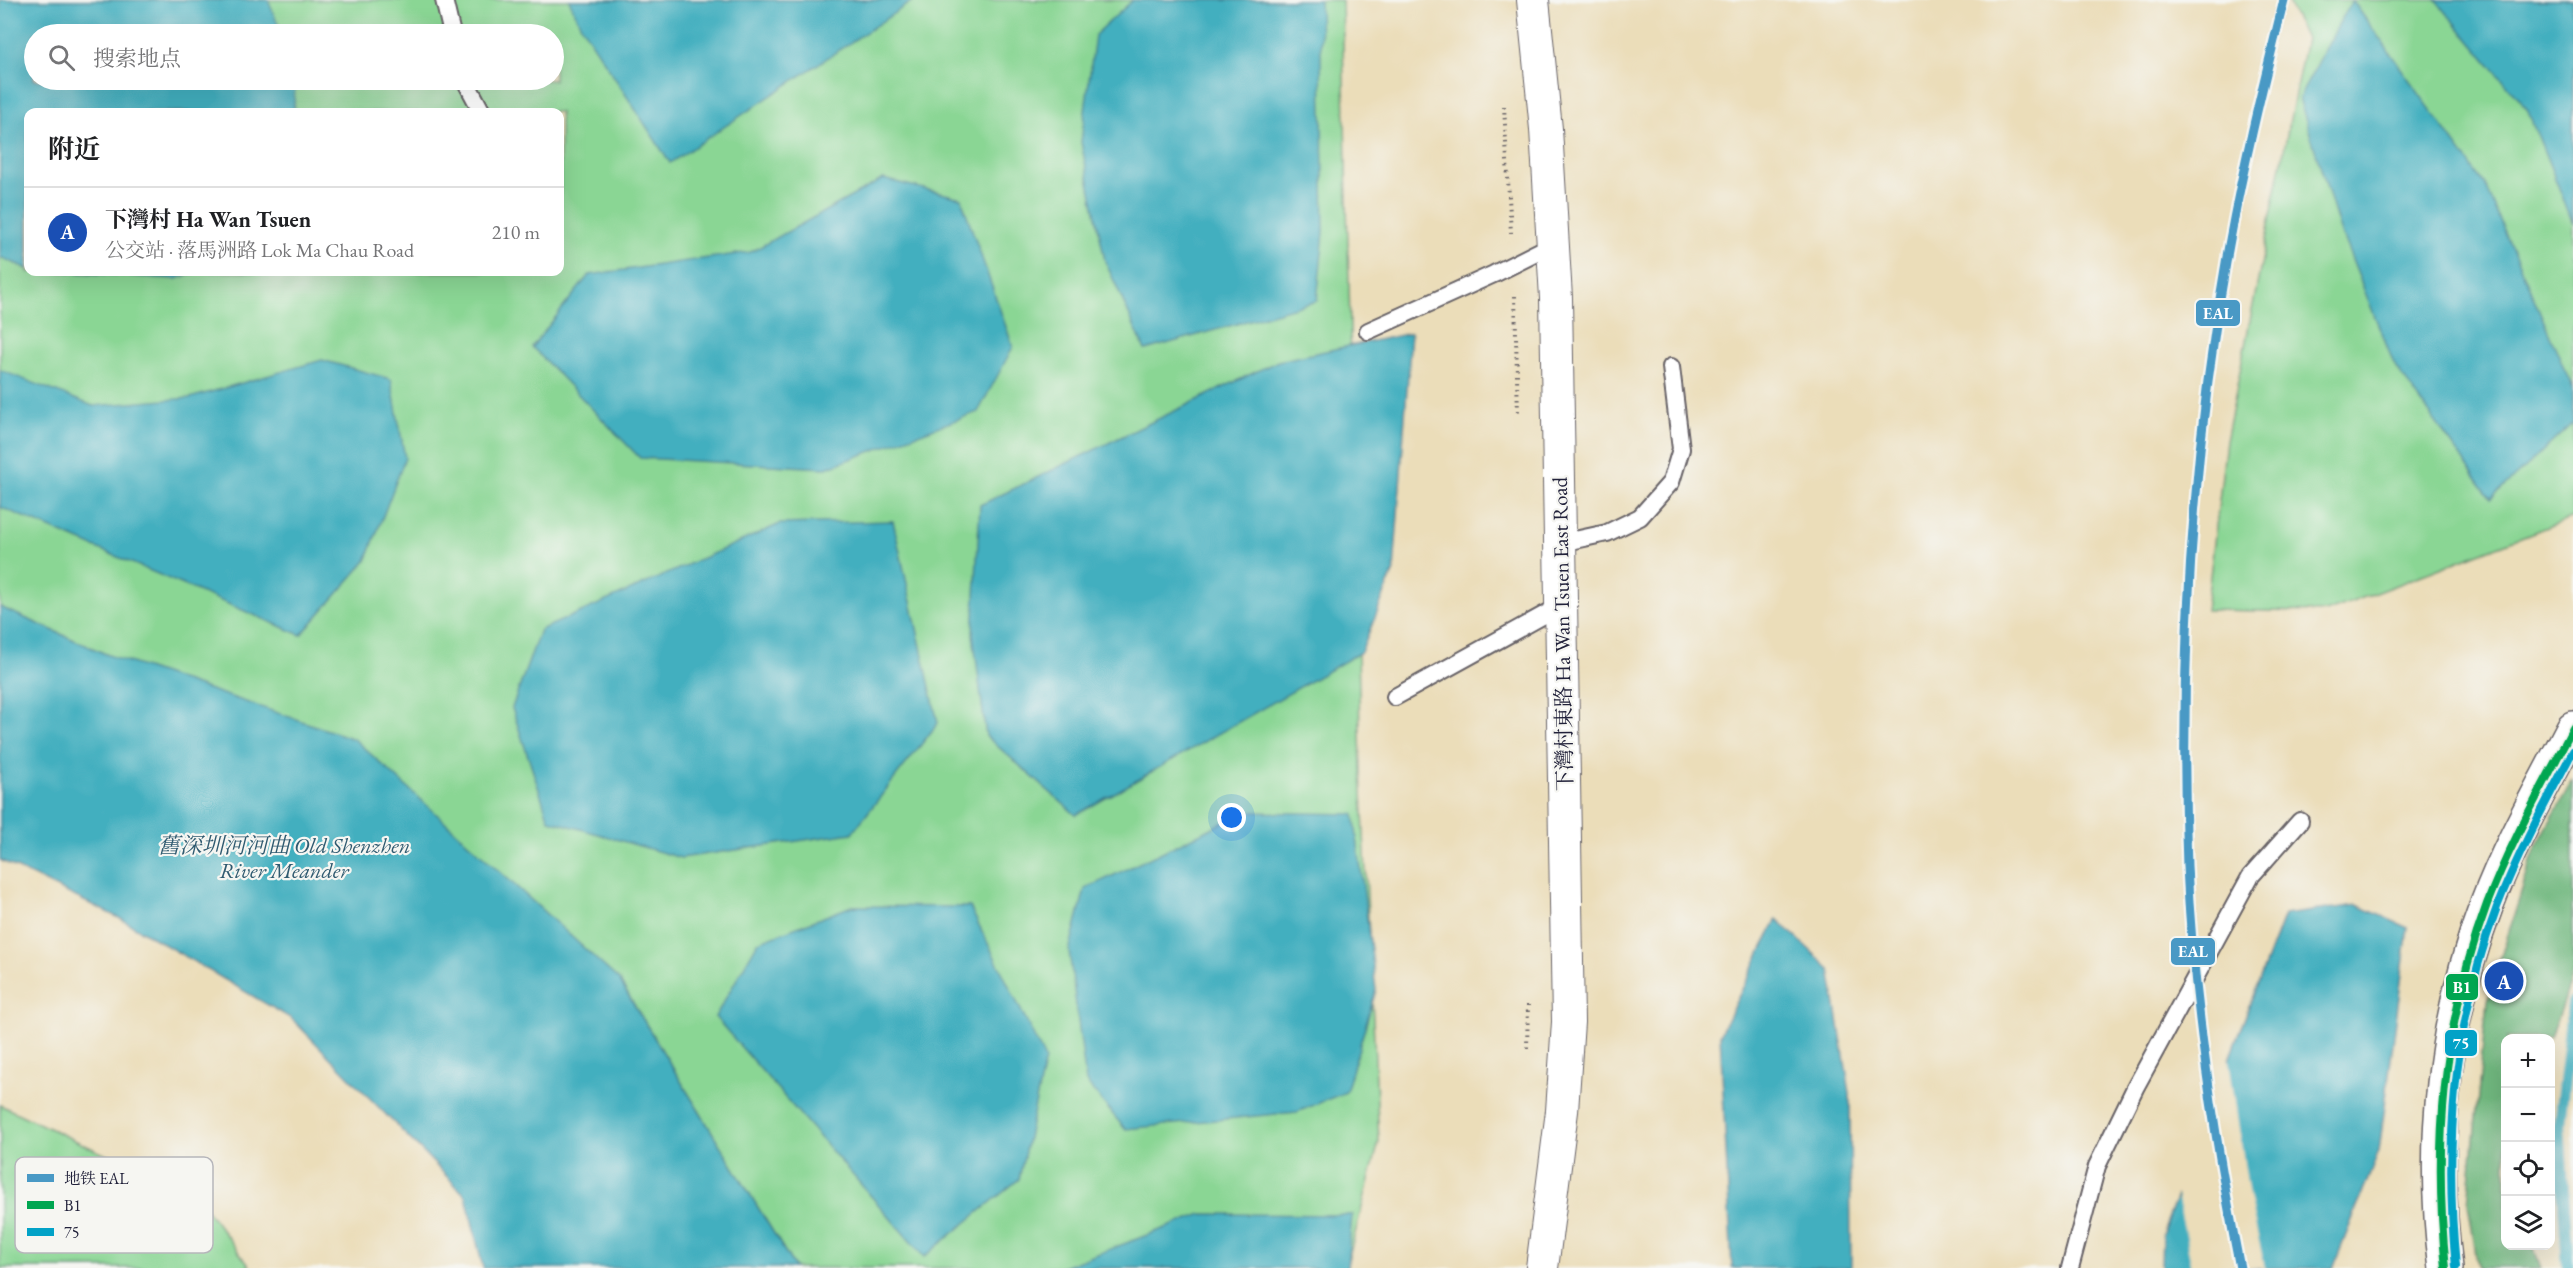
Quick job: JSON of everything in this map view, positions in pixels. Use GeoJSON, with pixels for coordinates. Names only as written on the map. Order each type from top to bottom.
{"type":"FeatureCollection","features":[{"type":"Feature","properties":{"kind":"street","name":"下灣村東路 Ha Wan Tsuen East Road"},"geometry":{"type":"LineString","coordinates":[[1533,0],[1546,129],[1554,244],[1568,1022],[1562,1111],[1542,1268]]}},
{"type":"Feature","properties":{"kind":"street"},"geometry":{"type":"LineString","coordinates":[[2446,1268],[2439,1149],[2450,1039],[2461,986],[2487,904],[2505,860],[2573,728]]}},
{"type":"Feature","properties":{"kind":"lane"},"geometry":{"type":"LineString","coordinates":[[444,0],[450,24]]}},
{"type":"Feature","properties":{"kind":"lane"},"geometry":{"type":"LineString","coordinates":[[470,90],[480,108]]}},
{"type":"Feature","properties":{"kind":"lane"},"geometry":{"type":"LineString","coordinates":[[1368,331],[1554,244]]}},
{"type":"Feature","properties":{"kind":"lane"},"geometry":{"type":"LineString","coordinates":[[1561,543],[1607,533],[1640,517],[1671,482],[1681,449],[1671,367]]}},
{"type":"Feature","properties":{"kind":"lane"},"geometry":{"type":"LineString","coordinates":[[1395,697],[1562,605]]}},
{"type":"Feature","properties":{"kind":"lane"},"geometry":{"type":"LineString","coordinates":[[2070,1268],[2097,1166],[2135,1088],[2250,877],[2300,821]]}},
{"type":"Feature","properties":{"kind":"path"},"geometry":{"type":"LineString","coordinates":[[1503,96],[1511,238]]}},
{"type":"Feature","properties":{"kind":"green space"},"geometry":{"type":"Polygon","coordinates":[[[0,0],[1342,0],[1361,771],[1379,1142],[1346,1268],[795,1268],[619,980],[108,655],[0,607],[0,0]]]}},
{"type":"Feature","properties":{"kind":"green space"},"geometry":{"type":"Polygon","coordinates":[[[2287,0],[2573,0],[2573,517],[2326,612],[2206,610],[2226,441],[2306,39],[2287,0]]]}},
{"type":"Feature","properties":{"kind":"green space"},"geometry":{"type":"Polygon","coordinates":[[[2573,779],[2573,973],[2551,1034],[2501,1034],[2501,1250],[2534,1250],[2541,1268],[2478,1268],[2468,1203],[2487,1001],[2535,849],[2573,779]]]}},
{"type":"Feature","properties":{"kind":"green space"},"geometry":{"type":"Polygon","coordinates":[[[0,1105],[110,1157],[15,1157],[15,1253],[213,1253],[213,1218],[251,1268],[0,1268],[0,1105]]]}},
{"type":"Feature","properties":{"kind":"water"},"geometry":{"type":"Polygon","coordinates":[[[0,0],[268,0],[278,24],[24,24],[24,90],[295,90],[294,108],[24,108],[24,267],[0,257],[0,0]]]}},
{"type":"Feature","properties":{"kind":"water"},"geometry":{"type":"Polygon","coordinates":[[[569,0],[914,0],[670,163],[581,26],[569,0]]]}},
{"type":"Feature","properties":{"kind":"water"},"geometry":{"type":"Polygon","coordinates":[[[1133,0],[1320,0],[1324,232],[1317,301],[1145,350],[1105,261],[1081,142],[1095,35],[1133,0]]]}},
{"type":"Feature","properties":{"kind":"water"},"geometry":{"type":"Polygon","coordinates":[[[2352,0],[2484,184],[2573,388],[2573,423],[2491,499],[2394,364],[2340,230],[2299,98],[2352,0]]]}},
{"type":"Feature","properties":{"kind":"water"},"geometry":{"type":"Polygon","coordinates":[[[2436,0],[2573,0],[2573,223],[2527,109],[2436,0]]]}},
{"type":"Feature","properties":{"kind":"water"},"geometry":{"type":"Polygon","coordinates":[[[883,179],[961,198],[1013,347],[978,412],[826,468],[640,458],[532,347],[589,275],[751,252],[883,179]]]}},
{"type":"Feature","properties":{"kind":"water"},"geometry":{"type":"Polygon","coordinates":[[[130,276],[185,276],[176,279],[130,276]]]}},
{"type":"Feature","properties":{"kind":"water"},"geometry":{"type":"Polygon","coordinates":[[[1411,333],[1394,570],[1361,652],[1076,815],[986,736],[973,634],[980,505],[1278,361],[1411,333]]]}},
{"type":"Feature","properties":{"kind":"water"},"geometry":{"type":"Polygon","coordinates":[[[322,360],[391,379],[405,458],[366,561],[301,635],[0,507],[0,370],[93,406],[190,398],[322,360]]]}},
{"type":"Feature","properties":{"kind":"water"},"geometry":{"type":"Polygon","coordinates":[[[893,521],[938,723],[852,833],[681,858],[549,820],[512,708],[540,630],[780,524],[893,521]]]}},
{"type":"Feature","properties":{"kind":"water","name":"舊深圳河河曲 Old Shenzhen River Meander"},"geometry":{"type":"Polygon","coordinates":[[[0,607],[108,655],[354,739],[619,980],[795,1268],[483,1268],[466,1196],[292,1019],[121,919],[0,860],[0,607]]]}},
{"type":"Feature","properties":{"kind":"water"},"geometry":{"type":"Polygon","coordinates":[[[1245,812],[1354,814],[1376,990],[1346,1092],[1297,1112],[1125,1129],[1086,1082],[1069,951],[1085,889],[1245,812]]]}},
{"type":"Feature","properties":{"kind":"water"},"geometry":{"type":"Polygon","coordinates":[[[2357,905],[2408,928],[2379,1151],[2333,1268],[2161,1268],[2162,1235],[2284,915],[2357,905]]]}},
{"type":"Feature","properties":{"kind":"water"},"geometry":{"type":"Polygon","coordinates":[[[852,906],[970,907],[1045,1059],[1019,1179],[924,1257],[715,1017],[758,942],[852,906]]]}},
{"type":"Feature","properties":{"kind":"water"},"geometry":{"type":"Polygon","coordinates":[[[1777,919],[1830,969],[1850,1093],[1851,1268],[1732,1268],[1720,1034],[1777,919]]]}},
{"type":"Feature","properties":{"kind":"water"},"geometry":{"type":"Polygon","coordinates":[[[1202,1214],[1352,1215],[1347,1268],[1061,1268],[1202,1214]]]}},
{"type":"Feature","properties":{"kind":"pier"},"geometry":{"type":"Polygon","coordinates":[[[2228,1054],[2249,1196],[2265,1268],[2192,1268],[2176,1190],[2228,1054]]]}},
{"type":"Feature","properties":{"kind":"waterway"},"geometry":{"type":"LineString","coordinates":[[2568,1268],[2559,1125],[2573,1003]]}},
{"type":"Feature","properties":{"kind":"metro line","name":"EAL"},"geometry":{"type":"LineString","coordinates":[[2240,1268],[2206,1068],[2194,967],[2187,866],[2185,788],[2187,632],[2197,477],[2216,322],[2241,183],[2284,0]]}},
{"type":"Feature","properties":{"kind":"transit line","name":"B1"},"geometry":{"type":"LineString","coordinates":[[2446,1268],[2442,1222],[2442,1129],[2451,1038],[2460,993],[2472,948],[2496,881],[2527,815],[2573,728]]}},
{"type":"Feature","properties":{"kind":"transit line","name":"75"},"geometry":{"type":"LineString","coordinates":[[2456,1267],[2451,1175],[2452,1130],[2455,1084],[2470,995],[2482,951],[2505,887],[2573,751]]}},
{"type":"Feature","properties":{"kind":"place","name":"下灣村 Ha Wan Tsuen"},"geometry":{"type":"Point","coordinates":[2504,981]}}]}
